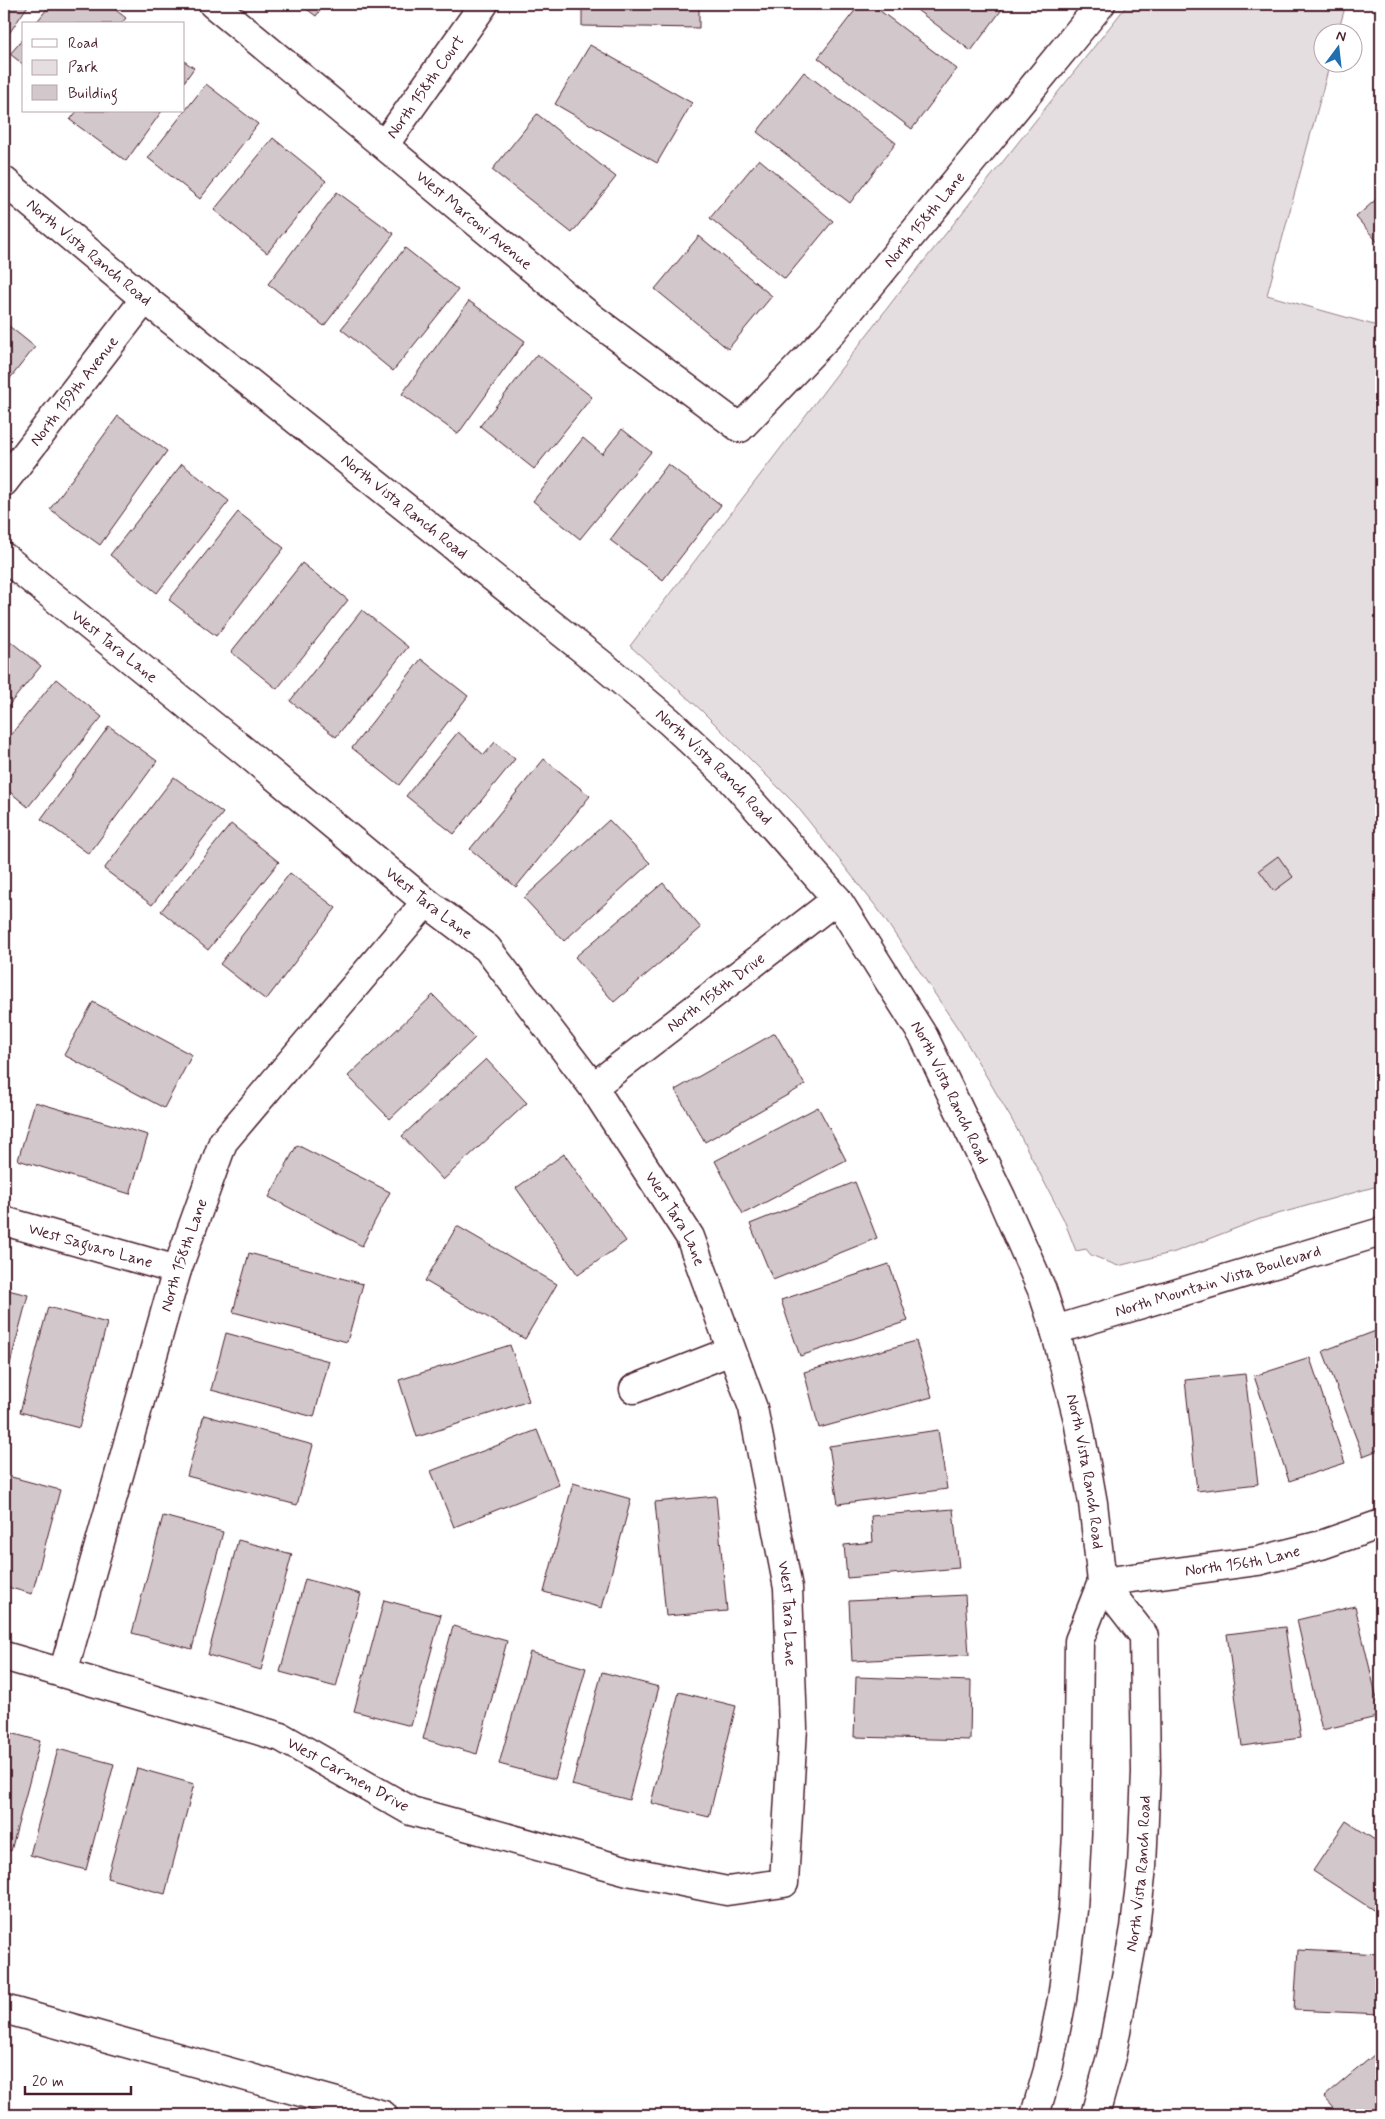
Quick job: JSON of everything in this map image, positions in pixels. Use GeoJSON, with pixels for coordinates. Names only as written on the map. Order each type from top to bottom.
{"type":"FeatureCollection","features":[{"type":"Feature","properties":{"kind":"street","name":"West Marconi Avenue"},"geometry":{"type":"LineString","coordinates":[[213,4],[591,317],[740,428]]}},
{"type":"Feature","properties":{"kind":"street","name":"North 158th Court"},"geometry":{"type":"LineString","coordinates":[[384,144],[484,4]]}},
{"type":"Feature","properties":{"kind":"street","name":"North 158th Lane"},"geometry":{"type":"LineString","coordinates":[[740,428],[832,332],[1101,4]]}},
{"type":"Feature","properties":{"kind":"street","name":"North Vista Ranch Road"},"geometry":{"type":"LineString","coordinates":[[4,181],[145,299],[605,666],[670,722],[732,780],[838,899],[924,1037],[974,1138],[1039,1282],[1055,1330],[1078,1420],[1093,1503],[1102,1582],[1079,1641],[1077,1833],[1073,1910],[1062,1999],[1048,2070],[1035,2115]]}},
{"type":"Feature","properties":{"kind":"street","name":"North 159th Avenue"},"geometry":{"type":"LineString","coordinates":[[4,482],[145,299]]}},
{"type":"Feature","properties":{"kind":"street","name":"West Tara Lane"},"geometry":{"type":"LineString","coordinates":[[4,557],[243,750],[426,902],[487,948],[593,1087],[690,1237],[752,1408],[788,1588],[792,1728],[784,1883]]}},
{"type":"Feature","properties":{"kind":"street","name":"North 158th Drive"},"geometry":{"type":"LineString","coordinates":[[593,1087],[838,899]]}},
{"type":"Feature","properties":{"kind":"street","name":"North 158th Lane"},"geometry":{"type":"LineString","coordinates":[[63,1673],[178,1270],[224,1142],[426,902]]}},
{"type":"Feature","properties":{"kind":"street","name":"West Saguaro Lane"},"geometry":{"type":"LineString","coordinates":[[4,1221],[178,1270]]}},
{"type":"Feature","properties":{"kind":"street","name":"North Mountain Vista Boulevard"},"geometry":{"type":"LineString","coordinates":[[1055,1330],[1381,1232]]}},
{"type":"Feature","properties":{"kind":"street"},"geometry":{"type":"LineString","coordinates":[[634,1389],[731,1350]]}},
{"type":"Feature","properties":{"kind":"street","name":"North 156th Lane"},"geometry":{"type":"LineString","coordinates":[[1102,1582],[1258,1561],[1320,1546],[1381,1524]]}},
{"type":"Feature","properties":{"kind":"street","name":"North Vista Ranch Road"},"geometry":{"type":"LineString","coordinates":[[1095,2115],[1112,2053],[1135,1928],[1142,1867],[1146,1772],[1144,1636],[1102,1582]]}},
{"type":"Feature","properties":{"kind":"street","name":"West Carmen Drive"},"geometry":{"type":"LineString","coordinates":[[4,1656],[281,1737],[411,1811],[628,1871],[727,1891],[784,1883]]}},
{"type":"Feature","properties":{"kind":"street"},"geometry":{"type":"LineString","coordinates":[[4,2009],[383,2115]]}},
{"type":"Feature","properties":{"kind":"green space"},"geometry":{"type":"Polygon","coordinates":[[[1128,4],[1346,4],[1341,22],[1312,22],[1312,72],[1328,72],[1267,295],[1381,327],[1381,1185],[1260,1219],[1175,1252],[1118,1266],[1091,1255],[1086,1249],[1076,1251],[1064,1220],[1012,1120],[961,1033],[878,909],[796,805],[701,710],[630,646],[901,290],[1128,4]]]}},
{"type":"Feature","properties":{"kind":"building"},"geometry":{"type":"Polygon","coordinates":[[[4,4],[29,4],[4,41],[4,4]]]}},
{"type":"Feature","properties":{"kind":"building"},"geometry":{"type":"Polygon","coordinates":[[[51,4],[108,4],[126,18],[123,22],[37,22],[51,4]]]}},
{"type":"Feature","properties":{"kind":"building"},"geometry":{"type":"Polygon","coordinates":[[[300,4],[325,4],[316,16],[300,4]]]}},
{"type":"Feature","properties":{"kind":"building"},"geometry":{"type":"Polygon","coordinates":[[[582,4],[699,4],[699,28],[582,26],[582,4]]]}},
{"type":"Feature","properties":{"kind":"building"},"geometry":{"type":"Polygon","coordinates":[[[860,4],[871,4],[957,69],[912,129],[818,58],[860,4]]]}},
{"type":"Feature","properties":{"kind":"building"},"geometry":{"type":"Polygon","coordinates":[[[909,4],[1006,4],[971,51],[909,4]]]}},
{"type":"Feature","properties":{"kind":"building"},"geometry":{"type":"Polygon","coordinates":[[[22,40],[22,63],[10,54],[22,40]]]}},
{"type":"Feature","properties":{"kind":"building"},"geometry":{"type":"Polygon","coordinates":[[[590,45],[692,103],[657,163],[555,104],[590,45]]]}},
{"type":"Feature","properties":{"kind":"building"},"geometry":{"type":"Polygon","coordinates":[[[185,62],[194,68],[185,81],[185,62]]]}},
{"type":"Feature","properties":{"kind":"building"},"geometry":{"type":"Polygon","coordinates":[[[804,72],[896,143],[850,203],[757,132],[804,72]]]}},
{"type":"Feature","properties":{"kind":"building"},"geometry":{"type":"Polygon","coordinates":[[[206,84],[258,124],[200,199],[148,158],[206,84]]]}},
{"type":"Feature","properties":{"kind":"building"},"geometry":{"type":"Polygon","coordinates":[[[76,112],[161,112],[126,161],[70,120],[76,112]]]}},
{"type":"Feature","properties":{"kind":"building"},"geometry":{"type":"Polygon","coordinates":[[[537,114],[616,177],[572,233],[492,170],[537,114]]]}},
{"type":"Feature","properties":{"kind":"building"},"geometry":{"type":"Polygon","coordinates":[[[273,138],[326,181],[267,253],[214,210],[273,138]]]}},
{"type":"Feature","properties":{"kind":"building"},"geometry":{"type":"Polygon","coordinates":[[[759,159],[833,221],[785,279],[710,218],[759,159]]]}},
{"type":"Feature","properties":{"kind":"building"},"geometry":{"type":"Polygon","coordinates":[[[337,192],[394,234],[324,326],[268,284],[337,192]]]}},
{"type":"Feature","properties":{"kind":"building"},"geometry":{"type":"Polygon","coordinates":[[[1381,195],[1381,246],[1356,217],[1381,195]]]}},
{"type":"Feature","properties":{"kind":"building"},"geometry":{"type":"Polygon","coordinates":[[[699,236],[772,296],[728,349],[655,289],[699,236]]]}},
{"type":"Feature","properties":{"kind":"building"},"geometry":{"type":"Polygon","coordinates":[[[405,248],[458,290],[393,371],[341,329],[405,248]]]}},
{"type":"Feature","properties":{"kind":"building"},"geometry":{"type":"Polygon","coordinates":[[[469,301],[525,341],[458,434],[402,394],[469,301]]]}},
{"type":"Feature","properties":{"kind":"building"},"geometry":{"type":"Polygon","coordinates":[[[4,322],[35,347],[4,386],[4,322]]]}},
{"type":"Feature","properties":{"kind":"building"},"geometry":{"type":"Polygon","coordinates":[[[537,354],[592,397],[534,469],[480,426],[537,354]]]}},
{"type":"Feature","properties":{"kind":"building"},"geometry":{"type":"Polygon","coordinates":[[[118,416],[167,451],[100,545],[50,509],[118,416]]]}},
{"type":"Feature","properties":{"kind":"building"},"geometry":{"type":"Polygon","coordinates":[[[622,429],[651,452],[580,539],[533,501],[583,438],[602,454],[622,429]]]}},
{"type":"Feature","properties":{"kind":"building"},"geometry":{"type":"Polygon","coordinates":[[[182,464],[229,501],[157,593],[110,555],[182,464]]]}},
{"type":"Feature","properties":{"kind":"building"},"geometry":{"type":"Polygon","coordinates":[[[668,464],[721,505],[663,580],[610,540],[668,464]]]}},
{"type":"Feature","properties":{"kind":"building"},"geometry":{"type":"Polygon","coordinates":[[[238,512],[284,548],[216,636],[169,600],[238,512]]]}},
{"type":"Feature","properties":{"kind":"building"},"geometry":{"type":"Polygon","coordinates":[[[302,563],[348,600],[277,689],[231,652],[302,563]]]}},
{"type":"Feature","properties":{"kind":"building"},"geometry":{"type":"Polygon","coordinates":[[[362,610],[408,647],[336,737],[290,701],[362,610]]]}},
{"type":"Feature","properties":{"kind":"building"},"geometry":{"type":"Polygon","coordinates":[[[4,636],[41,666],[4,711],[4,636]]]}},
{"type":"Feature","properties":{"kind":"building"},"geometry":{"type":"Polygon","coordinates":[[[421,659],[468,696],[399,785],[352,748],[421,659]]]}},
{"type":"Feature","properties":{"kind":"building"},"geometry":{"type":"Polygon","coordinates":[[[56,679],[102,717],[28,807],[4,787],[4,743],[56,679]]]}},
{"type":"Feature","properties":{"kind":"building"},"geometry":{"type":"Polygon","coordinates":[[[109,726],[157,761],[89,854],[41,819],[109,726]]]}},
{"type":"Feature","properties":{"kind":"building"},"geometry":{"type":"Polygon","coordinates":[[[458,732],[484,755],[495,742],[515,759],[454,834],[406,796],[458,732]]]}},
{"type":"Feature","properties":{"kind":"building"},"geometry":{"type":"Polygon","coordinates":[[[544,759],[590,796],[516,887],[470,849],[544,759]]]}},
{"type":"Feature","properties":{"kind":"building"},"geometry":{"type":"Polygon","coordinates":[[[174,777],[223,813],[152,905],[104,869],[174,777]]]}},
{"type":"Feature","properties":{"kind":"building"},"geometry":{"type":"Polygon","coordinates":[[[609,820],[650,863],[564,941],[524,898],[609,820]]]}},
{"type":"Feature","properties":{"kind":"building"},"geometry":{"type":"Polygon","coordinates":[[[231,824],[279,862],[208,950],[161,911],[231,824]]]}},
{"type":"Feature","properties":{"kind":"building"},"geometry":{"type":"Polygon","coordinates":[[[1278,856],[1293,877],[1274,891],[1259,870],[1278,856]]]}},
{"type":"Feature","properties":{"kind":"building"},"geometry":{"type":"Polygon","coordinates":[[[290,873],[336,908],[266,1000],[220,964],[290,873]]]}},
{"type":"Feature","properties":{"kind":"building"},"geometry":{"type":"Polygon","coordinates":[[[663,883],[701,928],[614,1002],[575,957],[663,883]]]}},
{"type":"Feature","properties":{"kind":"building"},"geometry":{"type":"Polygon","coordinates":[[[433,995],[475,1038],[390,1119],[348,1076],[433,995]]]}},
{"type":"Feature","properties":{"kind":"building"},"geometry":{"type":"Polygon","coordinates":[[[93,1002],[192,1055],[164,1108],[64,1055],[93,1002]]]}},
{"type":"Feature","properties":{"kind":"building"},"geometry":{"type":"Polygon","coordinates":[[[775,1033],[805,1085],[705,1142],[675,1090],[775,1033]]]}},
{"type":"Feature","properties":{"kind":"building"},"geometry":{"type":"Polygon","coordinates":[[[486,1059],[527,1103],[443,1180],[402,1136],[486,1059]]]}},
{"type":"Feature","properties":{"kind":"building"},"geometry":{"type":"Polygon","coordinates":[[[35,1102],[148,1135],[130,1194],[18,1160],[35,1102]]]}},
{"type":"Feature","properties":{"kind":"building"},"geometry":{"type":"Polygon","coordinates":[[[818,1107],[846,1160],[743,1214],[715,1161],[818,1107]]]}},
{"type":"Feature","properties":{"kind":"building"},"geometry":{"type":"Polygon","coordinates":[[[297,1145],[390,1192],[362,1246],[269,1197],[297,1145]]]}},
{"type":"Feature","properties":{"kind":"building"},"geometry":{"type":"Polygon","coordinates":[[[564,1154],[626,1241],[578,1275],[516,1188],[564,1154]]]}},
{"type":"Feature","properties":{"kind":"building"},"geometry":{"type":"Polygon","coordinates":[[[855,1182],[877,1238],[773,1280],[750,1224],[855,1182]]]}},
{"type":"Feature","properties":{"kind":"building"},"geometry":{"type":"Polygon","coordinates":[[[457,1226],[557,1284],[525,1339],[425,1281],[457,1226]]]}},
{"type":"Feature","properties":{"kind":"building"},"geometry":{"type":"Polygon","coordinates":[[[249,1253],[363,1284],[347,1342],[233,1312],[249,1253]]]}},
{"type":"Feature","properties":{"kind":"building"},"geometry":{"type":"Polygon","coordinates":[[[889,1264],[908,1321],[800,1356],[781,1300],[889,1264]]]}},
{"type":"Feature","properties":{"kind":"building"},"geometry":{"type":"Polygon","coordinates":[[[4,1289],[28,1295],[4,1387],[4,1289]]]}},
{"type":"Feature","properties":{"kind":"building"},"geometry":{"type":"Polygon","coordinates":[[[48,1307],[107,1323],[79,1428],[20,1412],[48,1307]]]}},
{"type":"Feature","properties":{"kind":"building"},"geometry":{"type":"Polygon","coordinates":[[[1381,1329],[1381,1449],[1363,1456],[1323,1351],[1381,1329]]]}},
{"type":"Feature","properties":{"kind":"building"},"geometry":{"type":"Polygon","coordinates":[[[226,1333],[329,1361],[314,1417],[211,1390],[226,1333]]]}},
{"type":"Feature","properties":{"kind":"building"},"geometry":{"type":"Polygon","coordinates":[[[916,1341],[932,1397],[819,1428],[804,1372],[916,1341]]]}},
{"type":"Feature","properties":{"kind":"building"},"geometry":{"type":"Polygon","coordinates":[[[510,1345],[529,1401],[417,1437],[399,1380],[510,1345]]]}},
{"type":"Feature","properties":{"kind":"building"},"geometry":{"type":"Polygon","coordinates":[[[1310,1358],[1345,1463],[1289,1481],[1254,1376],[1310,1358]]]}},
{"type":"Feature","properties":{"kind":"building"},"geometry":{"type":"Polygon","coordinates":[[[1245,1374],[1258,1484],[1197,1491],[1185,1380],[1245,1374]]]}},
{"type":"Feature","properties":{"kind":"building"},"geometry":{"type":"Polygon","coordinates":[[[204,1415],[313,1445],[297,1505],[187,1476],[204,1415]]]}},
{"type":"Feature","properties":{"kind":"building"},"geometry":{"type":"Polygon","coordinates":[[[537,1430],[559,1485],[454,1527],[431,1471],[537,1430]]]}},
{"type":"Feature","properties":{"kind":"building"},"geometry":{"type":"Polygon","coordinates":[[[938,1430],[947,1489],[838,1504],[829,1446],[938,1430]]]}},
{"type":"Feature","properties":{"kind":"building"},"geometry":{"type":"Polygon","coordinates":[[[4,1475],[60,1490],[32,1594],[4,1586],[4,1475]]]}},
{"type":"Feature","properties":{"kind":"building"},"geometry":{"type":"Polygon","coordinates":[[[573,1483],[631,1499],[602,1608],[544,1592],[573,1483]]]}},
{"type":"Feature","properties":{"kind":"building"},"geometry":{"type":"Polygon","coordinates":[[[716,1496],[727,1611],[666,1616],[655,1502],[716,1496]]]}},
{"type":"Feature","properties":{"kind":"building"},"geometry":{"type":"Polygon","coordinates":[[[953,1509],[959,1568],[847,1578],[844,1545],[873,1542],[871,1516],[953,1509]]]}},
{"type":"Feature","properties":{"kind":"building"},"geometry":{"type":"Polygon","coordinates":[[[163,1516],[223,1532],[192,1649],[132,1633],[163,1516]]]}},
{"type":"Feature","properties":{"kind":"building"},"geometry":{"type":"Polygon","coordinates":[[[238,1540],[292,1554],[261,1670],[208,1655],[238,1540]]]}},
{"type":"Feature","properties":{"kind":"building"},"geometry":{"type":"Polygon","coordinates":[[[305,1579],[361,1594],[336,1687],[280,1672],[305,1579]]]}},
{"type":"Feature","properties":{"kind":"building"},"geometry":{"type":"Polygon","coordinates":[[[965,1595],[969,1655],[852,1661],[849,1601],[965,1595]]]}},
{"type":"Feature","properties":{"kind":"building"},"geometry":{"type":"Polygon","coordinates":[[[384,1600],[441,1615],[411,1726],[354,1711],[384,1600]]]}},
{"type":"Feature","properties":{"kind":"building"},"geometry":{"type":"Polygon","coordinates":[[[1355,1606],[1381,1716],[1322,1730],[1297,1620],[1355,1606]]]}},
{"type":"Feature","properties":{"kind":"building"},"geometry":{"type":"Polygon","coordinates":[[[453,1626],[507,1641],[477,1754],[423,1739],[453,1626]]]}},
{"type":"Feature","properties":{"kind":"building"},"geometry":{"type":"Polygon","coordinates":[[[1285,1627],[1301,1738],[1242,1746],[1227,1634],[1285,1627]]]}},
{"type":"Feature","properties":{"kind":"building"},"geometry":{"type":"Polygon","coordinates":[[[530,1652],[586,1668],[555,1779],[499,1764],[530,1652]]]}},
{"type":"Feature","properties":{"kind":"building"},"geometry":{"type":"Polygon","coordinates":[[[602,1672],[659,1687],[629,1800],[572,1785],[602,1672]]]}},
{"type":"Feature","properties":{"kind":"building"},"geometry":{"type":"Polygon","coordinates":[[[856,1677],[971,1681],[970,1740],[854,1737],[856,1677]]]}},
{"type":"Feature","properties":{"kind":"building"},"geometry":{"type":"Polygon","coordinates":[[[679,1692],[736,1706],[709,1817],[651,1803],[679,1692]]]}},
{"type":"Feature","properties":{"kind":"building"},"geometry":{"type":"Polygon","coordinates":[[[4,1731],[40,1741],[11,1851],[4,1849],[4,1731]]]}},
{"type":"Feature","properties":{"kind":"building"},"geometry":{"type":"Polygon","coordinates":[[[58,1749],[114,1764],[86,1870],[30,1855],[58,1749]]]}},
{"type":"Feature","properties":{"kind":"building"},"geometry":{"type":"Polygon","coordinates":[[[137,1768],[194,1784],[165,1894],[107,1878],[137,1768]]]}},
{"type":"Feature","properties":{"kind":"building"},"geometry":{"type":"Polygon","coordinates":[[[1346,1821],[1381,1844],[1381,1915],[1313,1871],[1346,1821]]]}},
{"type":"Feature","properties":{"kind":"building"},"geometry":{"type":"Polygon","coordinates":[[[1298,1950],[1381,1954],[1381,2014],[1294,2010],[1298,1950]]]}},
{"type":"Feature","properties":{"kind":"building"},"geometry":{"type":"Polygon","coordinates":[[[1381,2049],[1381,2115],[1340,2115],[1324,2097],[1381,2049]]]}}]}
